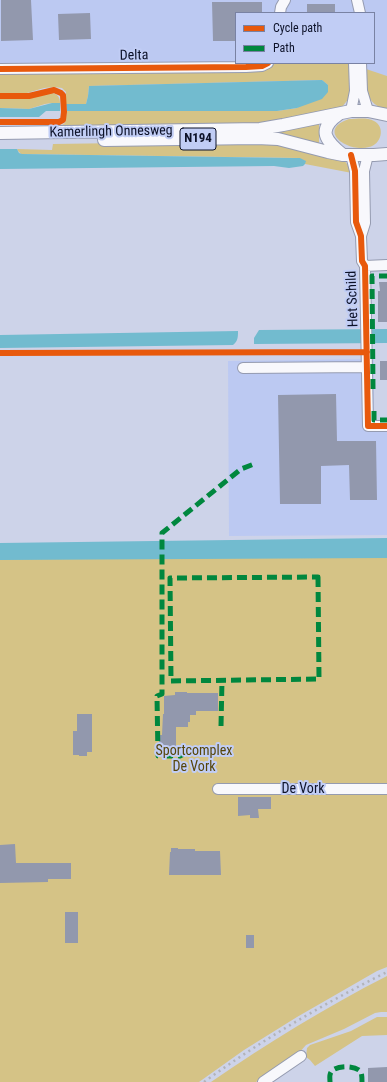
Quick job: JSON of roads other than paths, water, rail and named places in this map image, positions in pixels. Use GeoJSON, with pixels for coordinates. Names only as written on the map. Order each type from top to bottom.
{"type":"FeatureCollection","features":[{"type":"Feature","properties":{"kind":"main road","name":"Kamerlingh Onnesweg"},"geometry":{"type":"LineString","coordinates":[[0,133],[260,129],[345,112],[380,115]]}},
{"type":"Feature","properties":{"kind":"main road"},"geometry":{"type":"LineString","coordinates":[[345,112],[329,122],[325,131],[326,136],[334,148],[347,155]]}},
{"type":"Feature","properties":{"kind":"main road","name":"Kamerlingh Onnesweg"},"geometry":{"type":"LineString","coordinates":[[0,141],[257,138],[278,139],[328,152],[347,155],[387,154]]}},
{"type":"Feature","properties":{"kind":"main road"},"geometry":{"type":"LineString","coordinates":[[371,155],[387,145]]}},
{"type":"Feature","properties":{"kind":"street"},"geometry":{"type":"LineString","coordinates":[[280,12],[280,7],[285,0]]}},
{"type":"Feature","properties":{"kind":"street"},"geometry":{"type":"LineString","coordinates":[[353,12],[357,1]]}},
{"type":"Feature","properties":{"kind":"street"},"geometry":{"type":"LineString","coordinates":[[357,1],[360,12]]}},
{"type":"Feature","properties":{"kind":"street","name":"Delta"},"geometry":{"type":"LineString","coordinates":[[0,69],[246,67],[262,66],[266,64]]}},
{"type":"Feature","properties":{"kind":"street"},"geometry":{"type":"LineString","coordinates":[[345,112],[355,91],[354,64]]}},
{"type":"Feature","properties":{"kind":"street"},"geometry":{"type":"LineString","coordinates":[[361,64],[362,91],[380,115]]}},
{"type":"Feature","properties":{"kind":"street","name":"Het Schild"},"geometry":{"type":"LineString","coordinates":[[347,155],[355,171],[356,222],[361,236],[362,261],[365,266],[368,426],[387,426]]}},
{"type":"Feature","properties":{"kind":"street","name":"Het Schild"},"geometry":{"type":"LineString","coordinates":[[361,236],[365,223],[364,171],[371,155]]}},
{"type":"Feature","properties":{"kind":"street"},"geometry":{"type":"LineString","coordinates":[[365,266],[387,265]]}},
{"type":"Feature","properties":{"kind":"street"},"geometry":{"type":"LineString","coordinates":[[244,368],[367,367]]}},
{"type":"Feature","properties":{"kind":"street","name":"De Vork"},"geometry":{"type":"LineString","coordinates":[[218,789],[387,790]]}},
{"type":"Feature","properties":{"kind":"street"},"geometry":{"type":"LineString","coordinates":[[263,1082],[301,1056]]}},
{"type":"Feature","properties":{"kind":"railway"},"geometry":{"type":"LineString","coordinates":[[204,1082],[293,1023],[387,972]]}},
{"type":"Feature","properties":{"kind":"park label","name":"Sportcomplex De Vork"},"geometry":{"type":"Point","coordinates":[194,760]}}]}
